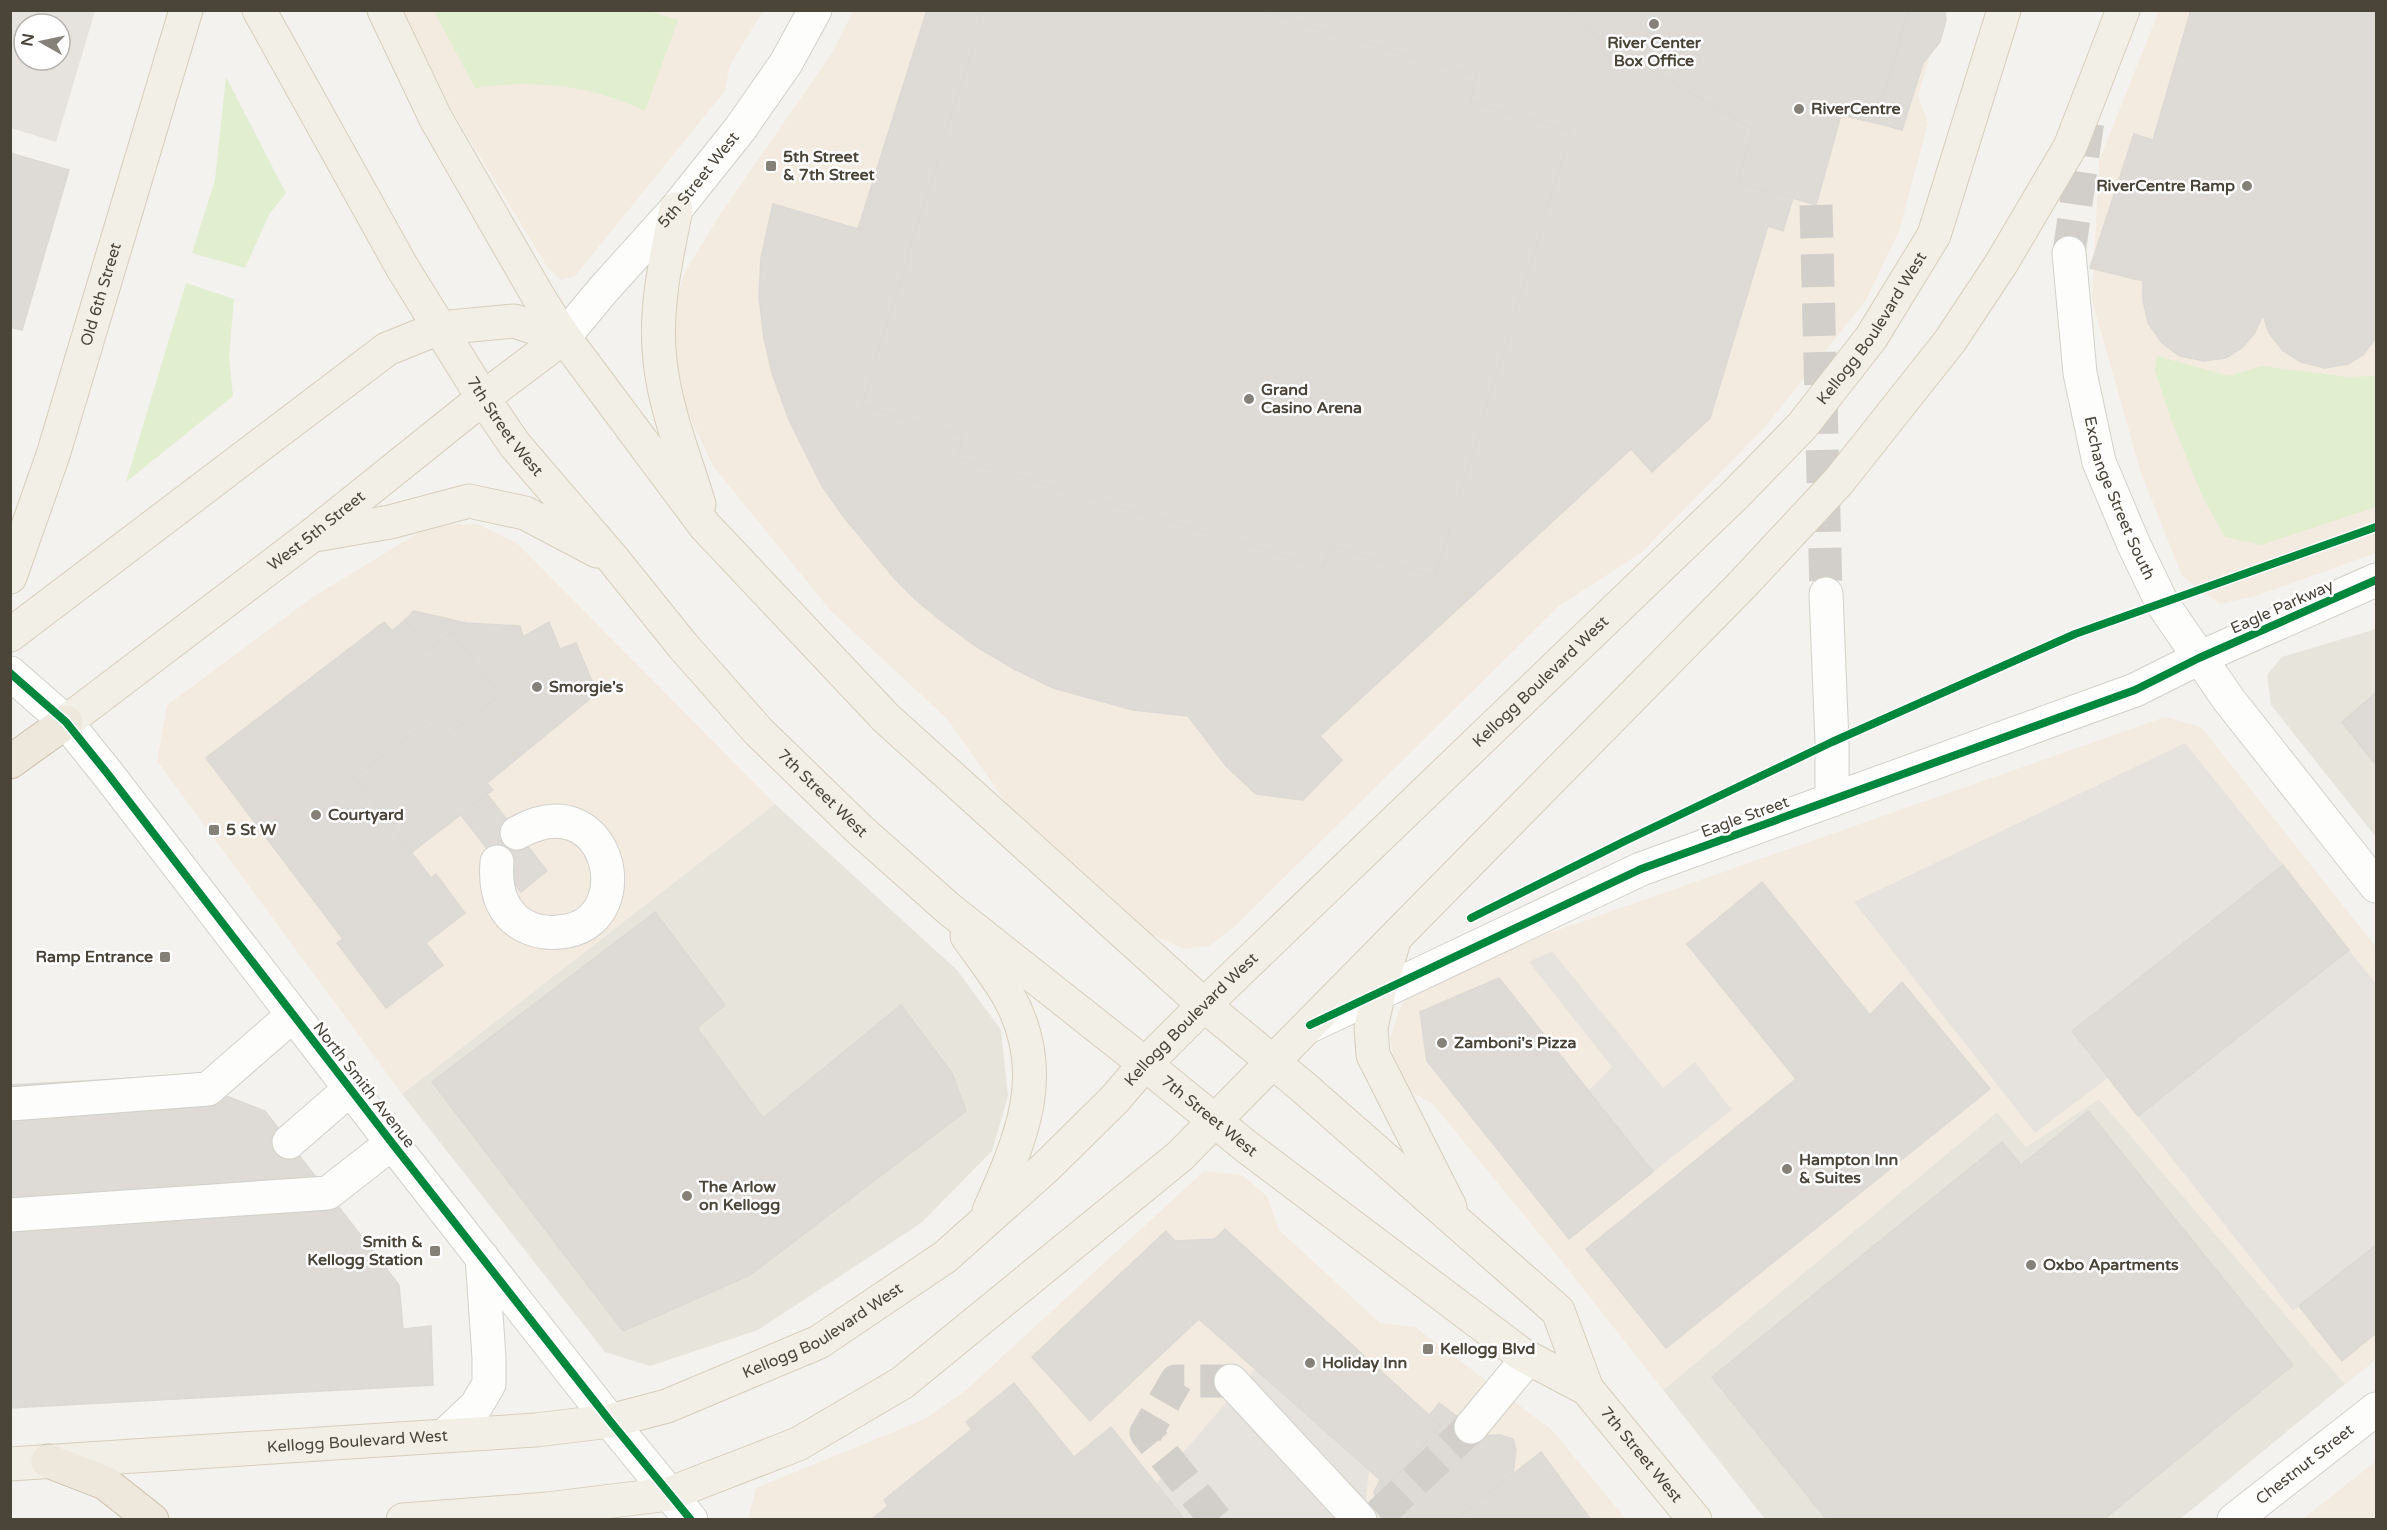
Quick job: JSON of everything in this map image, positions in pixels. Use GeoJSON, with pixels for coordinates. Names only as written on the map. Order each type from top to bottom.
{"type":"FeatureCollection","features":[{"type":"Feature","properties":{"kind":"highway"},"geometry":{"type":"LineString","coordinates":[[10,762],[66,722]]}},
{"type":"Feature","properties":{"kind":"highway"},"geometry":{"type":"LineString","coordinates":[[48,1461],[105,1483],[152,1520]]}},
{"type":"Feature","properties":{"kind":"main road","name":"Old 6th Street"},"geometry":{"type":"LineString","coordinates":[[10,578],[53,455],[186,10]]}},
{"type":"Feature","properties":{"kind":"main road","name":"7th Street West"},"geometry":{"type":"LineString","coordinates":[[259,10],[318,119],[439,328],[515,445],[613,559],[683,646],[758,731],[860,830],[949,909],[1215,1122],[1528,1358],[1587,1389]]}},
{"type":"Feature","properties":{"kind":"main road","name":"7th Street West"},"geometry":{"type":"LineString","coordinates":[[384,10],[436,119],[538,296],[564,337],[705,526],[886,718],[1204,1005],[1458,1222],[1558,1311],[1587,1389],[1695,1520]]}},
{"type":"Feature","properties":{"kind":"main road"},"geometry":{"type":"LineString","coordinates":[[403,1520],[547,1509],[669,1494],[798,1444],[902,1383],[1180,1156],[1741,586],[1839,481],[1950,341],[2001,264],[2070,147],[2123,10]]}},
{"type":"Feature","properties":{"kind":"main road","name":"Kellogg Boulevard West"},"geometry":{"type":"LineString","coordinates":[[10,1464],[536,1430],[610,1420],[667,1406],[819,1341],[945,1257],[1045,1168],[1114,1100],[1145,1064],[1204,1005],[1735,495],[1802,426],[1871,338],[1934,236],[2000,25]]}},
{"type":"Feature","properties":{"kind":"main road"},"geometry":{"type":"LineString","coordinates":[[676,209],[663,271],[659,324],[660,361],[669,404],[705,526]]}},
{"type":"Feature","properties":{"kind":"main road"},"geometry":{"type":"LineString","coordinates":[[10,635],[387,349],[439,328],[514,321],[564,337]]}},
{"type":"Feature","properties":{"kind":"main road","name":"West 5th Street"},"geometry":{"type":"LineString","coordinates":[[66,722],[311,536],[483,398],[564,337]]}},
{"type":"Feature","properties":{"kind":"main road"},"geometry":{"type":"LineString","coordinates":[[311,536],[390,522],[469,501],[525,513],[613,559]]}},
{"type":"Feature","properties":{"kind":"main road"},"geometry":{"type":"LineString","coordinates":[[949,909],[1009,997],[1025,1035],[1030,1064],[1029,1102],[1017,1149],[985,1221]]}},
{"type":"Feature","properties":{"kind":"main road"},"geometry":{"type":"LineString","coordinates":[[1394,941],[1371,1028],[1372,1055],[1458,1222]]}},
{"type":"Feature","properties":{"kind":"street","name":"5th Street West"},"geometry":{"type":"LineString","coordinates":[[564,337],[676,209],[746,119],[786,63],[815,10]]}},
{"type":"Feature","properties":{"kind":"street"},"geometry":{"type":"LineString","coordinates":[[2000,25],[2017,10]]}},
{"type":"Feature","properties":{"kind":"street","name":"Exchange Street South"},"geometry":{"type":"LineString","coordinates":[[2069,253],[2080,373],[2099,462],[2134,545],[2162,603],[2199,658],[2376,886]]}},
{"type":"Feature","properties":{"kind":"street","name":"Eagle Parkway"},"geometry":{"type":"LineString","coordinates":[[2199,658],[2376,580]]}},
{"type":"Feature","properties":{"kind":"street"},"geometry":{"type":"LineString","coordinates":[[1826,594],[1832,800]]}},
{"type":"Feature","properties":{"kind":"street","name":"Eagle Street"},"geometry":{"type":"LineString","coordinates":[[1310,1025],[1641,869],[2135,690],[2199,658]]}},
{"type":"Feature","properties":{"kind":"street","name":"North Smith Avenue"},"geometry":{"type":"LineString","coordinates":[[10,673],[66,722],[392,1143],[691,1520]]}},
{"type":"Feature","properties":{"kind":"street"},"geometry":{"type":"LineString","coordinates":[[497,862],[495,879],[499,896],[507,912],[521,924],[536,931],[554,934],[573,930],[590,920],[602,905],[608,886],[609,867],[602,849],[589,834],[573,824],[553,820],[534,823],[517,833]]}},
{"type":"Feature","properties":{"kind":"street"},"geometry":{"type":"LineString","coordinates":[[10,1104],[208,1089],[293,1015]]}},
{"type":"Feature","properties":{"kind":"street"},"geometry":{"type":"LineString","coordinates":[[289,1142],[350,1089]]}},
{"type":"Feature","properties":{"kind":"street"},"geometry":{"type":"LineString","coordinates":[[10,1215],[328,1193],[392,1143]]}},
{"type":"Feature","properties":{"kind":"street"},"geometry":{"type":"LineString","coordinates":[[445,1435],[476,1406],[489,1384],[482,1257]]}},
{"type":"Feature","properties":{"kind":"street"},"geometry":{"type":"LineString","coordinates":[[1471,1427],[1528,1358]]}},
{"type":"Feature","properties":{"kind":"street"},"geometry":{"type":"LineString","coordinates":[[1231,1381],[1371,1518]]}},
{"type":"Feature","properties":{"kind":"street","name":"Chestnut Street"},"geometry":{"type":"LineString","coordinates":[[2234,1520],[2376,1409]]}},
{"type":"Feature","properties":{"kind":"shaded area"},"geometry":{"type":"Polygon","coordinates":[[[10,11],[95,11],[56,142],[11,128],[10,11]]]}},
{"type":"Feature","properties":{"kind":"shaded area"},"geometry":{"type":"Polygon","coordinates":[[[403,11],[763,11],[730,65],[725,91],[575,276],[561,280],[547,267],[452,110],[403,11]]]}},
{"type":"Feature","properties":{"kind":"shaded area","name":"Grand Casino Arena"},"geometry":{"type":"Polygon","coordinates":[[[853,11],[1943,11],[1918,96],[1928,123],[1899,231],[1866,300],[1765,427],[1641,553],[1559,606],[1234,927],[1209,946],[1184,949],[1152,935],[1015,815],[948,720],[831,611],[713,466],[680,396],[670,345],[673,311],[685,272],[721,213],[832,53],[853,11]]]}},
{"type":"Feature","properties":{"kind":"shaded area"},"geometry":{"type":"Polygon","coordinates":[[[2159,11],[2376,11],[2376,553],[2256,596],[2220,604],[2182,576],[2140,470],[2092,300],[2099,161],[2159,11]]]}},
{"type":"Feature","properties":{"kind":"shaded area"},"geometry":{"type":"Polygon","coordinates":[[[477,524],[518,544],[775,804],[402,1094],[157,761],[167,705],[313,597],[431,525],[477,524]]]}},
{"type":"Feature","properties":{"kind":"shaded area"},"geometry":{"type":"Polygon","coordinates":[[[2376,629],[2376,837],[2271,705],[2267,675],[2282,657],[2376,629]]]}},
{"type":"Feature","properties":{"kind":"shaded area"},"geometry":{"type":"Polygon","coordinates":[[[2165,717],[2201,727],[2376,947],[2376,1360],[2345,1384],[2099,1099],[2026,1147],[1997,1112],[1663,1390],[1433,1104],[1409,1091],[1395,1065],[1390,1038],[1400,1008],[1415,986],[1541,936],[2165,717]]]}},
{"type":"Feature","properties":{"kind":"shaded area"},"geometry":{"type":"Polygon","coordinates":[[[2185,743],[2283,865],[2109,1077],[2035,1133],[1854,902],[2185,743]]]}},
{"type":"Feature","properties":{"kind":"shaded area"},"geometry":{"type":"Polygon","coordinates":[[[775,804],[957,970],[1001,1030],[1008,1096],[992,1151],[921,1223],[758,1330],[650,1366],[605,1352],[402,1094],[775,804]]]}},
{"type":"Feature","properties":{"kind":"shaded area"},"geometry":{"type":"Polygon","coordinates":[[[2349,950],[2376,984],[2376,1245],[2293,1311],[2138,1116],[2349,950]]]}},
{"type":"Feature","properties":{"kind":"shaded area"},"geometry":{"type":"Polygon","coordinates":[[[1552,951],[1663,1088],[1695,1062],[1732,1110],[1653,1172],[1589,1090],[1612,1067],[1529,962],[1552,951]]]}},
{"type":"Feature","properties":{"kind":"shaded area","name":"Oxbo Apartments"},"geometry":{"type":"Polygon","coordinates":[[[2099,1099],[2345,1384],[2179,1520],[1765,1519],[1663,1390],[1997,1112],[2026,1147],[2099,1099]]]}},
{"type":"Feature","properties":{"kind":"shaded area"},"geometry":{"type":"Polygon","coordinates":[[[1204,1171],[1242,1175],[1267,1196],[1279,1230],[1380,1323],[1415,1327],[1552,1430],[1626,1519],[748,1520],[756,1488],[925,1419],[965,1391],[1204,1171]]]}},
{"type":"Feature","properties":{"kind":"shaded area"},"geometry":{"type":"Polygon","coordinates":[[[1255,1369],[1369,1471],[1366,1498],[1374,1519],[1185,1519],[1156,1484],[1255,1369]]]}},
{"type":"Feature","properties":{"kind":"shaded area"},"geometry":{"type":"Polygon","coordinates":[[[2376,1461],[2376,1519],[2303,1519],[2376,1461]]]}},
{"type":"Feature","properties":{"kind":"green space"},"geometry":{"type":"Polygon","coordinates":[[[645,10],[678,20],[645,111],[604,95],[562,86],[519,84],[475,88],[434,11],[645,10]]]}},
{"type":"Feature","properties":{"kind":"green space"},"geometry":{"type":"Polygon","coordinates":[[[226,77],[286,193],[270,213],[245,268],[192,253],[215,180],[226,77]]]}},
{"type":"Feature","properties":{"kind":"green space"},"geometry":{"type":"Polygon","coordinates":[[[186,283],[234,299],[229,357],[233,396],[126,482],[186,283]]]}},
{"type":"Feature","properties":{"kind":"green space"},"geometry":{"type":"Polygon","coordinates":[[[2157,356],[2229,376],[2262,366],[2348,377],[2376,376],[2376,507],[2261,545],[2225,537],[2203,498],[2170,417],[2155,370],[2157,356]]]}},
{"type":"Feature","properties":{"kind":"building","name":"Grand Casino Arena"},"geometry":{"type":"Polygon","coordinates":[[[927,10],[1562,10],[1615,49],[1753,129],[1738,182],[1793,198],[1783,231],[1768,226],[1710,418],[1652,472],[1631,449],[1320,736],[1342,760],[1303,800],[1256,794],[1226,766],[1188,716],[1133,710],[1053,688],[977,647],[944,623],[895,579],[843,516],[822,486],[789,420],[772,373],[764,338],[759,297],[761,258],[773,204],[858,229],[927,10]]]}},
{"type":"Feature","properties":{"kind":"building"},"geometry":{"type":"Polygon","coordinates":[[[984,10],[1257,10],[1476,76],[1470,102],[1571,131],[1435,576],[1331,546],[1323,567],[957,458],[962,436],[862,405],[984,10]]]}},
{"type":"Feature","properties":{"kind":"building","name":"RiverCentre"},"geometry":{"type":"Polygon","coordinates":[[[1562,10],[1909,10],[1876,123],[1841,115],[1816,205],[1738,182],[1753,129],[1615,49],[1562,10]]]}},
{"type":"Feature","properties":{"kind":"building"},"geometry":{"type":"Polygon","coordinates":[[[1909,10],[1945,10],[1946,20],[1940,42],[1923,63],[1902,130],[1876,123],[1909,10]]]}},
{"type":"Feature","properties":{"kind":"building","name":"RiverCentre Ramp"},"geometry":{"type":"Polygon","coordinates":[[[2191,10],[2376,10],[2376,338],[2363,355],[2348,364],[2325,368],[2301,362],[2283,351],[2269,333],[2263,315],[2254,334],[2242,348],[2226,358],[2204,361],[2180,356],[2162,343],[2148,323],[2143,300],[2143,281],[2090,268],[2134,134],[2153,140],[2191,10]]]}},
{"type":"Feature","properties":{"kind":"building"},"geometry":{"type":"Polygon","coordinates":[[[10,153],[69,170],[22,330],[10,327],[10,153]]]}},
{"type":"Feature","properties":{"kind":"building"},"geometry":{"type":"Polygon","coordinates":[[[414,611],[466,623],[520,626],[523,637],[549,622],[560,649],[576,643],[597,693],[487,783],[493,790],[412,852],[354,777],[426,723],[440,740],[500,695],[452,632],[428,650],[405,620],[414,611]]]}},
{"type":"Feature","properties":{"kind":"building","name":"Courtyard"},"geometry":{"type":"Polygon","coordinates":[[[405,620],[428,650],[452,632],[500,695],[440,740],[426,723],[354,777],[431,878],[436,874],[465,913],[426,943],[443,965],[386,1008],[337,943],[343,939],[206,758],[384,622],[392,631],[405,620]]]}},
{"type":"Feature","properties":{"kind":"building"},"geometry":{"type":"Polygon","coordinates":[[[2376,693],[2376,765],[2342,722],[2376,693]]]}},
{"type":"Feature","properties":{"kind":"building"},"geometry":{"type":"Polygon","coordinates":[[[487,794],[547,871],[521,892],[461,815],[487,794]]]}},
{"type":"Feature","properties":{"kind":"building"},"geometry":{"type":"Polygon","coordinates":[[[2283,865],[2349,950],[2138,1116],[2072,1031],[2283,865]]]}},
{"type":"Feature","properties":{"kind":"building","name":"Hampton Inn & Suites"},"geometry":{"type":"Polygon","coordinates":[[[1762,882],[1870,1015],[1902,982],[1990,1089],[1666,1348],[1586,1249],[1796,1079],[1687,944],[1762,882]]]}},
{"type":"Feature","properties":{"kind":"building","name":"The Arlow on Kellogg"},"geometry":{"type":"Polygon","coordinates":[[[655,912],[725,1005],[697,1028],[763,1118],[901,1005],[952,1073],[966,1111],[750,1275],[623,1331],[432,1082],[655,912]]]}},
{"type":"Feature","properties":{"kind":"building"},"geometry":{"type":"Polygon","coordinates":[[[1499,978],[1653,1172],[1569,1239],[1427,1061],[1420,1012],[1499,978]]]}},
{"type":"Feature","properties":{"kind":"building"},"geometry":{"type":"Polygon","coordinates":[[[175,1076],[265,1111],[399,1285],[403,1329],[431,1326],[433,1385],[10,1408],[10,1085],[175,1076]]]}},
{"type":"Feature","properties":{"kind":"building","name":"Oxbo Apartments"},"geometry":{"type":"Polygon","coordinates":[[[2088,1111],[2293,1365],[2103,1520],[1827,1520],[1712,1377],[2002,1142],[2021,1165],[2088,1111]]]}},
{"type":"Feature","properties":{"kind":"building","name":"Holiday Inn"},"geometry":{"type":"Polygon","coordinates":[[[1225,1229],[1440,1425],[1388,1487],[1199,1319],[1090,1421],[1032,1357],[1166,1231],[1175,1241],[1215,1239],[1225,1229]]]}},
{"type":"Feature","properties":{"kind":"building"},"geometry":{"type":"Polygon","coordinates":[[[2376,1245],[2376,1333],[2342,1361],[2299,1306],[2376,1245]]]}},
{"type":"Feature","properties":{"kind":"building"},"geometry":{"type":"Polygon","coordinates":[[[1014,1383],[1074,1457],[1111,1427],[1185,1520],[871,1520],[888,1506],[884,1500],[972,1429],[966,1422],[1014,1383]]]}},
{"type":"Feature","properties":{"kind":"building"},"geometry":{"type":"Polygon","coordinates":[[[1439,1403],[1471,1427],[1475,1436],[1500,1435],[1513,1439],[1516,1450],[1513,1474],[1455,1520],[1383,1520],[1379,1515],[1374,1492],[1380,1480],[1388,1487],[1440,1425],[1429,1416],[1439,1403]]]}},
{"type":"Feature","properties":{"kind":"building"},"geometry":{"type":"Polygon","coordinates":[[[1541,1452],[1591,1520],[1455,1520],[1513,1474],[1541,1452]]]}},
{"type":"Feature","properties":{"kind":"tunnel"},"geometry":{"type":"LineString","coordinates":[[2069,253],[2089,113]]}},
{"type":"Feature","properties":{"kind":"tunnel"},"geometry":{"type":"LineString","coordinates":[[1816,205],[1826,594]]}},
{"type":"Feature","properties":{"kind":"tunnel"},"geometry":{"type":"LineString","coordinates":[[1216,1520],[1146,1433],[1176,1381],[1231,1381]]}},
{"type":"Feature","properties":{"kind":"tunnel"},"geometry":{"type":"LineString","coordinates":[[1379,1515],[1471,1427]]}},
{"type":"Feature","properties":{"kind":"cycle path"},"geometry":{"type":"LineString","coordinates":[[1471,918],[1832,742],[2075,634],[2376,527]]}},
{"type":"Feature","properties":{"kind":"cycle path"},"geometry":{"type":"LineString","coordinates":[[1310,1025],[1641,869],[2135,690],[2199,658],[2376,580]]}},
{"type":"Feature","properties":{"kind":"cycle path"},"geometry":{"type":"LineString","coordinates":[[10,673],[66,722],[392,1143],[610,1421],[691,1520]]}},
{"type":"Feature","properties":{"kind":"place","name":"River Center Box Office"},"geometry":{"type":"Point","coordinates":[1654,24]}},
{"type":"Feature","properties":{"kind":"place","name":"RiverCentre"},"geometry":{"type":"Point","coordinates":[1799,109]}},
{"type":"Feature","properties":{"kind":"place","name":"5th Street & 7th Street"},"geometry":{"type":"Point","coordinates":[771,166]}},
{"type":"Feature","properties":{"kind":"place","name":"RiverCentre Ramp"},"geometry":{"type":"Point","coordinates":[2247,186]}},
{"type":"Feature","properties":{"kind":"place","name":"Grand Casino Arena"},"geometry":{"type":"Point","coordinates":[1249,399]}},
{"type":"Feature","properties":{"kind":"place","name":"Smorgie's"},"geometry":{"type":"Point","coordinates":[537,687]}},
{"type":"Feature","properties":{"kind":"place","name":"Courtyard"},"geometry":{"type":"Point","coordinates":[316,815]}},
{"type":"Feature","properties":{"kind":"place","name":"5 St W"},"geometry":{"type":"Point","coordinates":[214,830]}},
{"type":"Feature","properties":{"kind":"place","name":"Ramp Entrance"},"geometry":{"type":"Point","coordinates":[165,957]}},
{"type":"Feature","properties":{"kind":"place","name":"Zamboni's Pizza"},"geometry":{"type":"Point","coordinates":[1442,1043]}},
{"type":"Feature","properties":{"kind":"place","name":"Hampton Inn & Suites"},"geometry":{"type":"Point","coordinates":[1787,1169]}},
{"type":"Feature","properties":{"kind":"place","name":"The Arlow on Kellogg"},"geometry":{"type":"Point","coordinates":[687,1196]}},
{"type":"Feature","properties":{"kind":"place","name":"Smith & Kellogg Station"},"geometry":{"type":"Point","coordinates":[435,1251]}},
{"type":"Feature","properties":{"kind":"place","name":"Oxbo Apartments"},"geometry":{"type":"Point","coordinates":[2031,1265]}},
{"type":"Feature","properties":{"kind":"place","name":"Kellogg Blvd"},"geometry":{"type":"Point","coordinates":[1428,1349]}},
{"type":"Feature","properties":{"kind":"place","name":"Holiday Inn"},"geometry":{"type":"Point","coordinates":[1310,1363]}}]}
